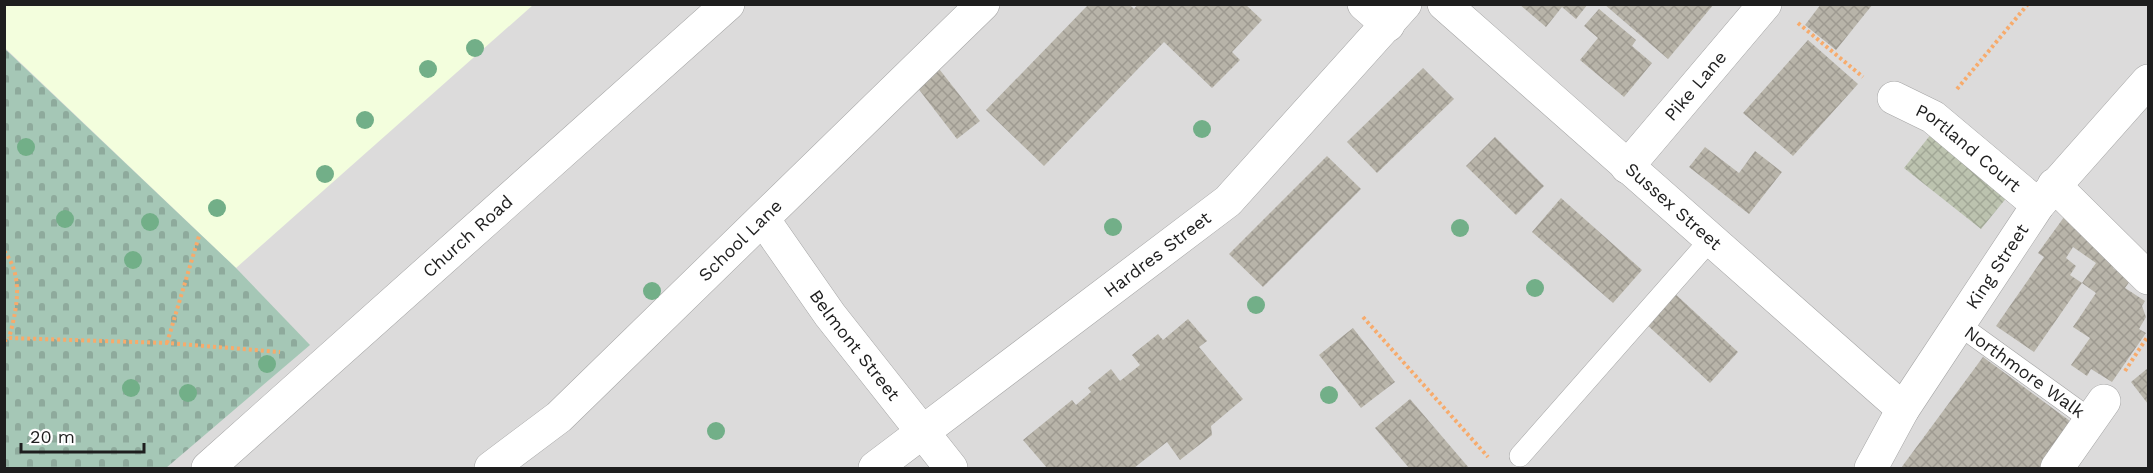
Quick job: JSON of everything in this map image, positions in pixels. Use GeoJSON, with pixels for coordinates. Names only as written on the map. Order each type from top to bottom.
{"type":"FeatureCollection","features":[{"type":"Feature","properties":{"kind":"street","name":"Church Road"},"geometry":{"type":"LineString","coordinates":[[208,468],[331,361],[729,4]]}},
{"type":"Feature","properties":{"kind":"street","name":"School Lane"},"geometry":{"type":"LineString","coordinates":[[491,468],[559,417],[983,4]]}},
{"type":"Feature","properties":{"kind":"street","name":"Sussex Street"},"geometry":{"type":"LineString","coordinates":[[1444,4],[1903,409]]}},
{"type":"Feature","properties":{"kind":"street","name":"Pike Lane"},"geometry":{"type":"LineString","coordinates":[[1627,167],[1765,4]]}},
{"type":"Feature","properties":{"kind":"street","name":"Hardres Street"},"geometry":{"type":"LineString","coordinates":[[875,468],[923,434],[1228,201],[1385,11]]}},
{"type":"Feature","properties":{"kind":"street","name":"King Street"},"geometry":{"type":"LineString","coordinates":[[1871,468],[1903,409],[2046,195],[2148,81]]}},
{"type":"Feature","properties":{"kind":"street","name":"Portland Court"},"geometry":{"type":"LineString","coordinates":[[1894,98],[1934,117],[2046,195],[2148,278]]}},
{"type":"Feature","properties":{"kind":"street","name":"Belmont Street"},"geometry":{"type":"LineString","coordinates":[[763,219],[830,315],[951,468]]}},
{"type":"Feature","properties":{"kind":"street","name":"Northmore Walk"},"geometry":{"type":"LineString","coordinates":[[2057,468],[2098,411]]}},
{"type":"Feature","properties":{"kind":"lane"},"geometry":{"type":"LineString","coordinates":[[1520,456],[1711,239]]}},
{"type":"Feature","properties":{"kind":"lane","name":"Northmore Walk"},"geometry":{"type":"LineString","coordinates":[[1958,324],[2098,411]]}},
{"type":"Feature","properties":{"kind":"path"},"geometry":{"type":"LineString","coordinates":[[1934,117],[2028,4]]}},
{"type":"Feature","properties":{"kind":"path"},"geometry":{"type":"LineString","coordinates":[[1793,19],[1855,71],[1894,98]]}},
{"type":"Feature","properties":{"kind":"path"},"geometry":{"type":"LineString","coordinates":[[167,343],[199,236]]}},
{"type":"Feature","properties":{"kind":"path"},"geometry":{"type":"LineString","coordinates":[[4,251],[16,269],[17,292],[9,338]]}},
{"type":"Feature","properties":{"kind":"path"},"geometry":{"type":"LineString","coordinates":[[1363,317],[1491,460]]}},
{"type":"Feature","properties":{"kind":"path"},"geometry":{"type":"LineString","coordinates":[[4,341],[9,338],[167,343],[302,354],[331,361]]}},
{"type":"Feature","properties":{"kind":"shaded area"},"geometry":{"type":"Polygon","coordinates":[[[4,5],[533,5],[236,268],[5,48],[4,5]]]}},
{"type":"Feature","properties":{"kind":"shaded area"},"geometry":{"type":"Polygon","coordinates":[[[5,5],[2148,5],[2148,468],[5,468],[5,5]]]}},
{"type":"Feature","properties":{"kind":"shaded area"},"geometry":{"type":"Polygon","coordinates":[[[1932,133],[2008,196],[1981,229],[1904,168],[1932,133]]]}},
{"type":"Feature","properties":{"kind":"green space"},"geometry":{"type":"Polygon","coordinates":[[[4,48],[236,268],[310,345],[166,468],[5,468],[4,48]]]}},
{"type":"Feature","properties":{"kind":"building"},"geometry":{"type":"Polygon","coordinates":[[[1089,4],[1129,4],[1134,9],[1138,4],[1245,4],[1262,20],[1232,52],[1240,60],[1212,88],[1164,42],[1044,166],[986,110],[1089,4]]]}},
{"type":"Feature","properties":{"kind":"building"},"geometry":{"type":"Polygon","coordinates":[[[1519,4],[1588,4],[1576,19],[1562,7],[1546,27],[1519,4]]]}},
{"type":"Feature","properties":{"kind":"building"},"geometry":{"type":"Polygon","coordinates":[[[1604,4],[1714,4],[1668,59],[1604,4]]]}},
{"type":"Feature","properties":{"kind":"building"},"geometry":{"type":"Polygon","coordinates":[[[1821,4],[1873,4],[1836,50],[1805,25],[1821,4]]]}},
{"type":"Feature","properties":{"kind":"building"},"geometry":{"type":"Polygon","coordinates":[[[1599,9],[1636,40],[1632,46],[1652,63],[1624,97],[1580,60],[1598,38],[1584,26],[1599,9]]]}},
{"type":"Feature","properties":{"kind":"building"},"geometry":{"type":"Polygon","coordinates":[[[1808,40],[1858,84],[1793,156],[1743,113],[1808,40]]]}},
{"type":"Feature","properties":{"kind":"building"},"geometry":{"type":"Polygon","coordinates":[[[936,65],[980,121],[957,139],[917,87],[936,65]]]}},
{"type":"Feature","properties":{"kind":"building"},"geometry":{"type":"Polygon","coordinates":[[[1423,68],[1454,99],[1377,173],[1347,142],[1423,68]]]}},
{"type":"Feature","properties":{"kind":"building"},"geometry":{"type":"Polygon","coordinates":[[[1495,137],[1544,186],[1516,215],[1466,166],[1495,137]]]}},
{"type":"Feature","properties":{"kind":"building"},"geometry":{"type":"Polygon","coordinates":[[[1705,147],[1739,173],[1755,151],[1782,172],[1749,214],[1689,167],[1705,147]]]}},
{"type":"Feature","properties":{"kind":"building"},"geometry":{"type":"Polygon","coordinates":[[[1327,156],[1361,189],[1263,287],[1229,254],[1327,156]]]}},
{"type":"Feature","properties":{"kind":"building"},"geometry":{"type":"Polygon","coordinates":[[[1561,198],[1642,270],[1613,303],[1532,232],[1561,198]]]}},
{"type":"Feature","properties":{"kind":"building"},"geometry":{"type":"Polygon","coordinates":[[[2067,213],[2116,264],[2113,268],[2130,281],[2125,288],[2145,301],[2142,306],[2146,317],[2139,329],[2146,333],[2112,382],[2091,369],[2087,376],[2071,365],[2090,338],[2073,327],[2096,293],[2082,283],[2034,352],[1996,326],[2044,257],[2038,253],[2067,213]],[[2073,247],[2066,258],[2076,266],[2070,275],[2082,283],[2096,263],[2073,247]]]}},
{"type":"Feature","properties":{"kind":"building"},"geometry":{"type":"Polygon","coordinates":[[[1672,291],[1738,352],[1710,383],[1644,322],[1672,291]]]}},
{"type":"Feature","properties":{"kind":"building"},"geometry":{"type":"Polygon","coordinates":[[[1188,319],[1207,341],[1199,347],[1243,399],[1211,426],[1212,435],[1180,460],[1167,442],[1134,468],[1047,468],[1023,440],[1072,400],[1076,405],[1091,392],[1088,388],[1111,369],[1120,381],[1140,365],[1132,355],[1158,334],[1163,340],[1188,319]]]}},
{"type":"Feature","properties":{"kind":"building"},"geometry":{"type":"Polygon","coordinates":[[[1353,328],[1395,382],[1361,408],[1319,355],[1353,328]]]}},
{"type":"Feature","properties":{"kind":"building"},"geometry":{"type":"Polygon","coordinates":[[[1983,357],[2078,427],[2049,468],[1901,468],[1983,357]]]}},
{"type":"Feature","properties":{"kind":"building"},"geometry":{"type":"Polygon","coordinates":[[[2148,368],[2148,404],[2131,382],[2148,368]]]}},
{"type":"Feature","properties":{"kind":"building"},"geometry":{"type":"Polygon","coordinates":[[[1410,399],[1469,468],[1409,468],[1375,428],[1410,399]]]}}]}
